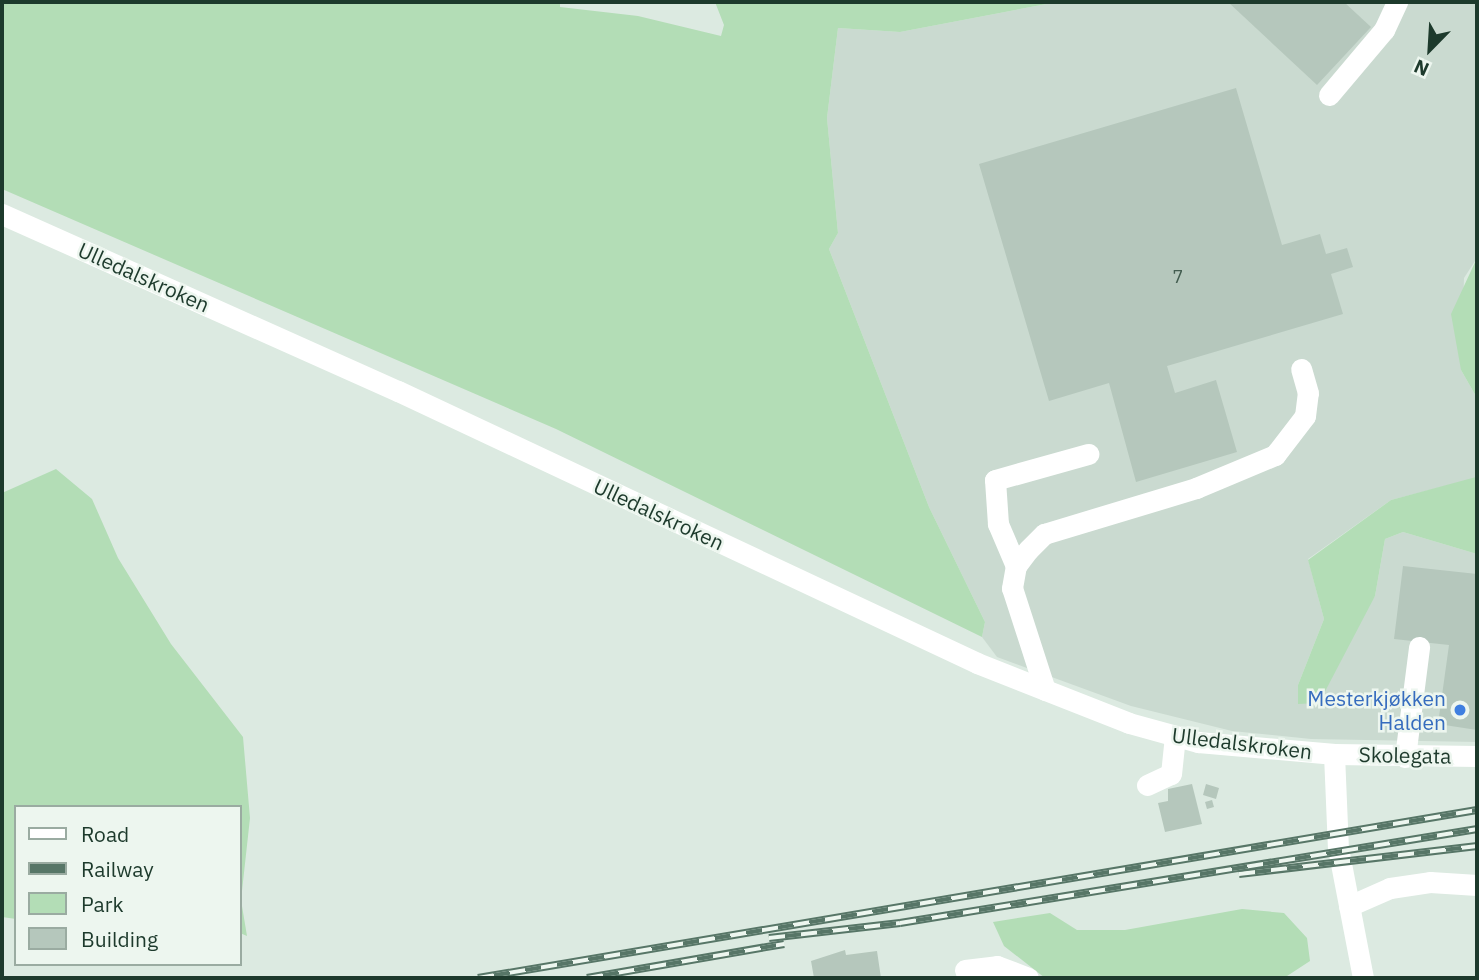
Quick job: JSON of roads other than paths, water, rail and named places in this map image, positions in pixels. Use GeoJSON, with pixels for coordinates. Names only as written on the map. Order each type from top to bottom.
{"type":"FeatureCollection","features":[{"type":"Feature","properties":{"kind":"street"},"geometry":{"type":"LineString","coordinates":[[1329,95],[1384,30],[1397,2]]}},
{"type":"Feature","properties":{"kind":"street","name":"Ulledalskroken"},"geometry":{"type":"LineString","coordinates":[[2,214],[398,391],[928,641],[1045,690],[1175,738],[1334,754]]}},
{"type":"Feature","properties":{"kind":"street"},"geometry":{"type":"LineString","coordinates":[[1045,690],[1012,588],[1016,566],[1044,534],[1196,488],[1275,455],[1305,416],[1308,393],[1301,369]]}},
{"type":"Feature","properties":{"kind":"street"},"geometry":{"type":"LineString","coordinates":[[1016,566],[998,524],[995,480],[1088,454]]}},
{"type":"Feature","properties":{"kind":"street"},"geometry":{"type":"LineString","coordinates":[[1405,757],[1419,647]]}},
{"type":"Feature","properties":{"kind":"street"},"geometry":{"type":"LineString","coordinates":[[1147,785],[1171,775],[1175,738]]}},
{"type":"Feature","properties":{"kind":"street"},"geometry":{"type":"LineString","coordinates":[[1334,754],[1336,832],[1363,978]]}},
{"type":"Feature","properties":{"kind":"street","name":"Skolegata"},"geometry":{"type":"LineString","coordinates":[[1334,754],[1477,756]]}},
{"type":"Feature","properties":{"kind":"street"},"geometry":{"type":"LineString","coordinates":[[1349,906],[1390,888],[1430,882],[1477,885]]}},
{"type":"Feature","properties":{"kind":"street"},"geometry":{"type":"LineString","coordinates":[[965,970],[998,965],[1028,978]]}},
{"type":"Feature","properties":{"kind":"railway"},"geometry":{"type":"LineString","coordinates":[[478,978],[1477,810]]}},
{"type":"Feature","properties":{"kind":"railway"},"geometry":{"type":"LineString","coordinates":[[769,938],[900,923],[1477,829]]}},
{"type":"Feature","properties":{"kind":"railway"},"geometry":{"type":"LineString","coordinates":[[1239,874],[1477,846]]}},
{"type":"Feature","properties":{"kind":"railway"},"geometry":{"type":"LineString","coordinates":[[587,978],[784,944]]}},
{"type":"Feature","properties":{"kind":"place","name":"Mesterkjøkken Halden"},"geometry":{"type":"Point","coordinates":[1460,710]}}]}
